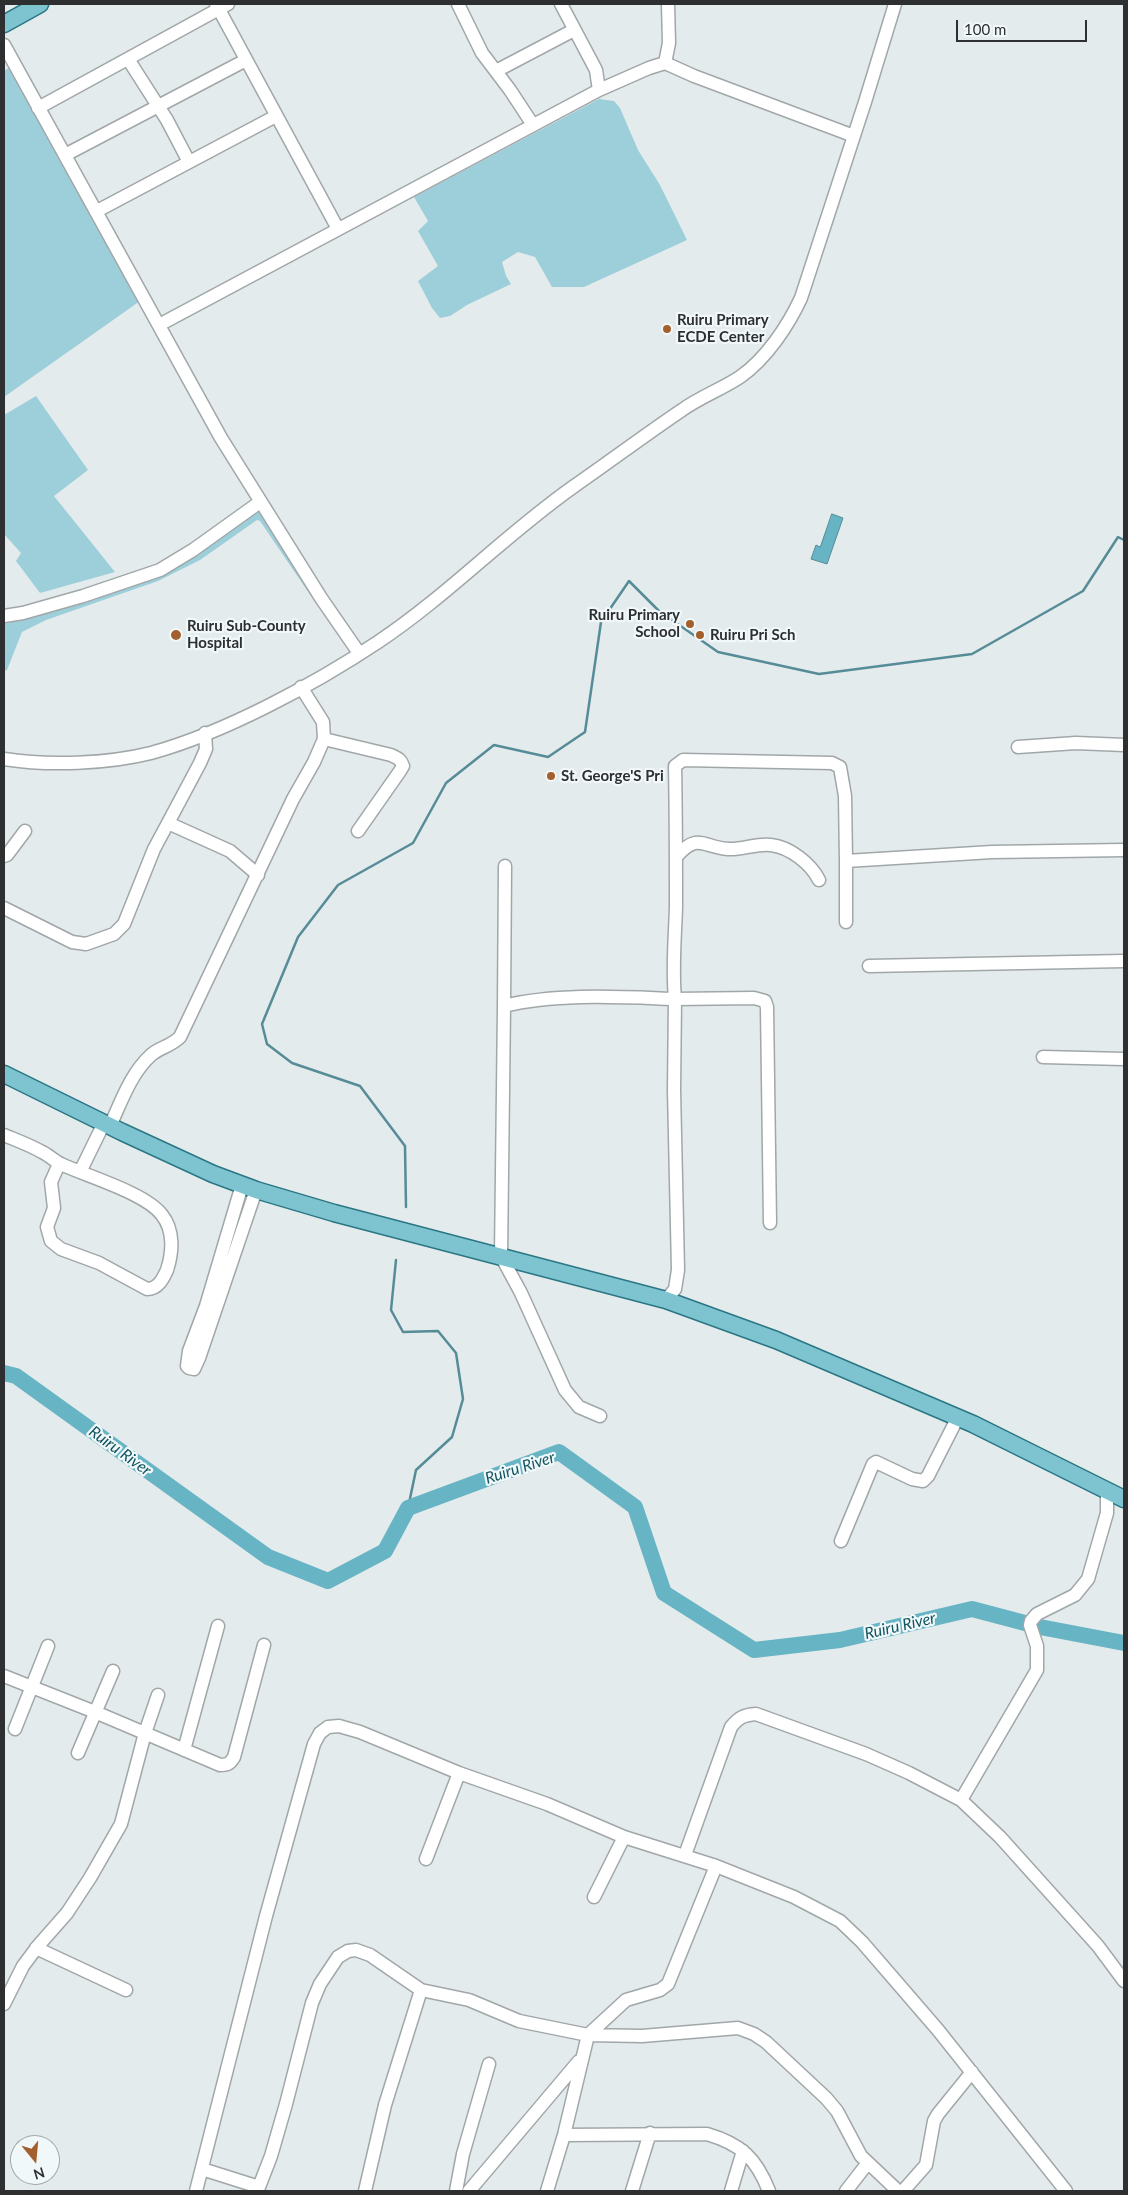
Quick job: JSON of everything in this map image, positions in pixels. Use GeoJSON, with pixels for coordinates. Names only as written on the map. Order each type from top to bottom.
{"type":"FeatureCollection","features":[{"type":"Feature","properties":{"kind":"main road"},"geometry":{"type":"LineString","coordinates":[[4,24],[40,4]]}},
{"type":"Feature","properties":{"kind":"main road"},"geometry":{"type":"LineString","coordinates":[[4,1074],[107,1125],[213,1174],[249,1188],[334,1213],[666,1300],[776,1340],[958,1417],[1124,1499]]}},
{"type":"Feature","properties":{"kind":"street"},"geometry":{"type":"LineString","coordinates":[[458,4],[482,53],[533,125]]}},
{"type":"Feature","properties":{"kind":"street"},"geometry":{"type":"LineString","coordinates":[[561,4],[596,70],[599,90]]}},
{"type":"Feature","properties":{"kind":"street"},"geometry":{"type":"LineString","coordinates":[[666,63],[669,43],[668,4]]}},
{"type":"Feature","properties":{"kind":"street"},"geometry":{"type":"LineString","coordinates":[[4,760],[37,762],[116,760],[151,753],[235,721],[301,687],[397,628],[560,497],[685,408],[740,377],[752,367],[788,321],[801,298],[895,4]]}},
{"type":"Feature","properties":{"kind":"street"},"geometry":{"type":"LineString","coordinates":[[38,108],[221,5],[246,60],[338,229]]}},
{"type":"Feature","properties":{"kind":"street"},"geometry":{"type":"LineString","coordinates":[[496,71],[574,30]]}},
{"type":"Feature","properties":{"kind":"street"},"geometry":{"type":"LineString","coordinates":[[4,45],[222,438],[260,502],[359,653]]}},
{"type":"Feature","properties":{"kind":"street"},"geometry":{"type":"LineString","coordinates":[[128,58],[159,107],[189,162]]}},
{"type":"Feature","properties":{"kind":"street"},"geometry":{"type":"LineString","coordinates":[[65,156],[246,60]]}},
{"type":"Feature","properties":{"kind":"street"},"geometry":{"type":"LineString","coordinates":[[159,325],[599,90],[649,68],[666,63],[694,76],[854,136]]}},
{"type":"Feature","properties":{"kind":"street"},"geometry":{"type":"LineString","coordinates":[[97,211],[276,116]]}},
{"type":"Feature","properties":{"kind":"street"},"geometry":{"type":"LineString","coordinates":[[4,616],[24,613],[83,596],[160,570],[193,550],[260,502]]}},
{"type":"Feature","properties":{"kind":"street"},"geometry":{"type":"LineString","coordinates":[[80,1172],[141,1065],[158,1049],[171,1045],[180,1037],[293,799],[314,762],[324,740],[323,722],[301,687]]}},
{"type":"Feature","properties":{"kind":"street"},"geometry":{"type":"LineString","coordinates":[[4,908],[72,942],[86,944],[114,934],[124,924],[154,849],[206,749],[205,733]]}},
{"type":"Feature","properties":{"kind":"street"},"geometry":{"type":"LineString","coordinates":[[324,740],[391,755],[402,762],[403,766],[400,771],[358,831]]}},
{"type":"Feature","properties":{"kind":"street"},"geometry":{"type":"LineString","coordinates":[[1018,748],[1076,743],[1124,745]]}},
{"type":"Feature","properties":{"kind":"street"},"geometry":{"type":"LineString","coordinates":[[666,1300],[675,1289],[678,1270],[672,962],[675,923],[675,766],[683,760],[832,762],[840,767],[842,774],[846,861],[846,922]]}},
{"type":"Feature","properties":{"kind":"street"},"geometry":{"type":"LineString","coordinates":[[168,823],[230,852],[258,875]]}},
{"type":"Feature","properties":{"kind":"street"},"geometry":{"type":"LineString","coordinates":[[4,856],[7,855],[25,831]]}},
{"type":"Feature","properties":{"kind":"street"},"geometry":{"type":"LineString","coordinates":[[676,857],[690,844],[696,842],[729,849],[771,845],[788,851],[812,868],[819,880]]}},
{"type":"Feature","properties":{"kind":"street"},"geometry":{"type":"LineString","coordinates":[[846,861],[992,852],[1124,850]]}},
{"type":"Feature","properties":{"kind":"street"},"geometry":{"type":"LineString","coordinates":[[504,866],[501,1256],[521,1294],[565,1390],[579,1407],[600,1416]]}},
{"type":"Feature","properties":{"kind":"street"},"geometry":{"type":"LineString","coordinates":[[869,966],[1124,961]]}},
{"type":"Feature","properties":{"kind":"street"},"geometry":{"type":"LineString","coordinates":[[504,1006],[526,1002],[615,997],[674,999],[754,998],[765,1001],[767,1017],[770,1223]]}},
{"type":"Feature","properties":{"kind":"street"},"geometry":{"type":"LineString","coordinates":[[1043,1057],[1124,1058]]}},
{"type":"Feature","properties":{"kind":"street"},"geometry":{"type":"LineString","coordinates":[[4,1135],[43,1152],[59,1164],[145,1202],[163,1216],[171,1236],[171,1252],[164,1278],[153,1289],[147,1289],[99,1263],[61,1249],[51,1241],[47,1227],[54,1208],[51,1182],[59,1164]]}},
{"type":"Feature","properties":{"kind":"street"},"geometry":{"type":"LineString","coordinates":[[234,1234],[190,1352],[187,1366],[189,1368],[194,1369],[197,1365],[249,1188]]}},
{"type":"Feature","properties":{"kind":"street"},"geometry":{"type":"LineString","coordinates":[[841,1541],[872,1464],[876,1462],[912,1479],[924,1481],[958,1417]]}},
{"type":"Feature","properties":{"kind":"street"},"geometry":{"type":"LineString","coordinates":[[961,1800],[1037,1670],[1037,1646],[1030,1625],[1037,1614],[1075,1595],[1088,1579],[1107,1513],[1107,1491]]}},
{"type":"Feature","properties":{"kind":"street"},"geometry":{"type":"LineString","coordinates":[[184,1750],[218,1626]]}},
{"type":"Feature","properties":{"kind":"street"},"geometry":{"type":"LineString","coordinates":[[4,1676],[220,1765],[231,1763],[264,1645]]}},
{"type":"Feature","properties":{"kind":"street"},"geometry":{"type":"LineString","coordinates":[[15,1729],[48,1646]]}},
{"type":"Feature","properties":{"kind":"street"},"geometry":{"type":"LineString","coordinates":[[78,1753],[113,1671]]}},
{"type":"Feature","properties":{"kind":"street"},"geometry":{"type":"LineString","coordinates":[[4,2004],[23,1966],[67,1913],[90,1878],[121,1824],[145,1733],[158,1695]]}},
{"type":"Feature","properties":{"kind":"street"},"geometry":{"type":"LineString","coordinates":[[685,1855],[731,1727],[738,1718],[756,1714],[841,1744],[909,1773],[961,1800],[1000,1836],[1098,1946],[1124,1981]]}},
{"type":"Feature","properties":{"kind":"street"},"geometry":{"type":"LineString","coordinates":[[196,2191],[266,1916],[314,1744],[320,1733],[328,1727],[339,1726],[547,1804],[624,1837],[716,1866],[794,1897],[840,1921],[862,1942],[972,2072],[1066,2191]]}},
{"type":"Feature","properties":{"kind":"street"},"geometry":{"type":"LineString","coordinates":[[426,1859],[459,1772]]}},
{"type":"Feature","properties":{"kind":"street"},"geometry":{"type":"LineString","coordinates":[[594,1897],[624,1837]]}},
{"type":"Feature","properties":{"kind":"street"},"geometry":{"type":"LineString","coordinates":[[547,2191],[564,2135],[588,2035],[626,2000],[660,1990],[668,1984],[716,1866]]}},
{"type":"Feature","properties":{"kind":"street"},"geometry":{"type":"LineString","coordinates":[[36,1948],[126,1990]]}},
{"type":"Feature","properties":{"kind":"street"},"geometry":{"type":"LineString","coordinates":[[202,2169],[259,2189],[281,2121],[312,2003],[320,1984],[338,1957],[348,1950],[356,1950],[370,1955],[421,1990],[469,2000],[519,2021],[588,2035],[642,2036],[738,2028],[754,2034],[780,2054],[826,2098],[837,2111],[861,2156],[898,2191]]}},
{"type":"Feature","properties":{"kind":"street"},"geometry":{"type":"LineString","coordinates":[[365,2191],[385,2105],[421,1990]]}},
{"type":"Feature","properties":{"kind":"street"},"geometry":{"type":"LineString","coordinates":[[470,2191],[583,2057]]}},
{"type":"Feature","properties":{"kind":"street"},"geometry":{"type":"LineString","coordinates":[[456,2191],[463,2154],[489,2064]]}},
{"type":"Feature","properties":{"kind":"street"},"geometry":{"type":"LineString","coordinates":[[903,2191],[926,2165],[934,2121],[938,2114],[972,2072]]}},
{"type":"Feature","properties":{"kind":"street"},"geometry":{"type":"LineString","coordinates":[[632,2191],[650,2134]]}},
{"type":"Feature","properties":{"kind":"street"},"geometry":{"type":"LineString","coordinates":[[564,2135],[707,2134],[728,2140],[744,2151],[755,2163],[769,2191]]}},
{"type":"Feature","properties":{"kind":"street"},"geometry":{"type":"LineString","coordinates":[[731,2191],[744,2151]]}},
{"type":"Feature","properties":{"kind":"street"},"geometry":{"type":"LineString","coordinates":[[846,2191],[868,2164]]}},
{"type":"Feature","properties":{"kind":"shaded area"},"geometry":{"type":"Polygon","coordinates":[[[10,67],[140,301],[4,397],[4,71],[10,67]]]}},
{"type":"Feature","properties":{"kind":"shaded area"},"geometry":{"type":"Polygon","coordinates":[[[599,99],[614,101],[620,108],[638,150],[660,185],[687,240],[584,287],[552,287],[535,257],[518,252],[502,262],[506,276],[511,284],[467,305],[450,316],[440,318],[432,308],[418,281],[438,266],[418,231],[428,221],[414,197],[599,99]]]}},
{"type":"Feature","properties":{"kind":"shaded area"},"geometry":{"type":"Polygon","coordinates":[[[36,396],[88,470],[54,496],[115,572],[40,593],[16,561],[21,553],[4,534],[4,415],[36,396]]]}},
{"type":"Feature","properties":{"kind":"shaded area"},"geometry":{"type":"Polygon","coordinates":[[[257,511],[263,513],[314,594],[311,596],[260,521],[257,520],[200,560],[158,581],[46,620],[22,632],[7,670],[4,671],[4,624],[106,593],[257,511]]]}},
{"type":"Feature","properties":{"kind":"shaded area"},"geometry":{"type":"Polygon","coordinates":[[[832,514],[843,518],[827,564],[811,559],[816,545],[820,547],[832,514]]]}},
{"type":"Feature","properties":{"kind":"waterway"},"geometry":{"type":"LineString","coordinates":[[406,1207],[405,1146],[360,1086],[292,1063],[267,1044],[262,1024],[298,937],[338,885],[413,843],[446,783],[494,745],[548,757],[585,732],[601,622],[629,581],[659,611],[718,652],[819,674],[972,654],[1083,591],[1118,537],[1124,540]]}},
{"type":"Feature","properties":{"kind":"waterway"},"geometry":{"type":"LineString","coordinates":[[396,1260],[391,1310],[403,1332],[438,1331],[456,1353],[463,1399],[452,1437],[416,1470],[408,1508]]}},
{"type":"Feature","properties":{"kind":"waterway","name":"Ruiru River"},"geometry":{"type":"LineString","coordinates":[[4,1373],[16,1376],[268,1557],[328,1581],[385,1551],[408,1508],[559,1452],[635,1507],[664,1593],[754,1650],[840,1640],[972,1609],[1040,1627],[1124,1643]]}},
{"type":"Feature","properties":{"kind":"place","name":"Ruiru Primary ECDE Center"},"geometry":{"type":"Point","coordinates":[667,329]}},
{"type":"Feature","properties":{"kind":"place","name":"Ruiru Primary School"},"geometry":{"type":"Point","coordinates":[690,624]}},
{"type":"Feature","properties":{"kind":"place","name":"Ruiru Sub-County Hospital"},"geometry":{"type":"Point","coordinates":[176,635]}},
{"type":"Feature","properties":{"kind":"place","name":"Ruiru Pri Sch"},"geometry":{"type":"Point","coordinates":[700,635]}},
{"type":"Feature","properties":{"kind":"place","name":"St. George'S Pri"},"geometry":{"type":"Point","coordinates":[551,776]}}]}
